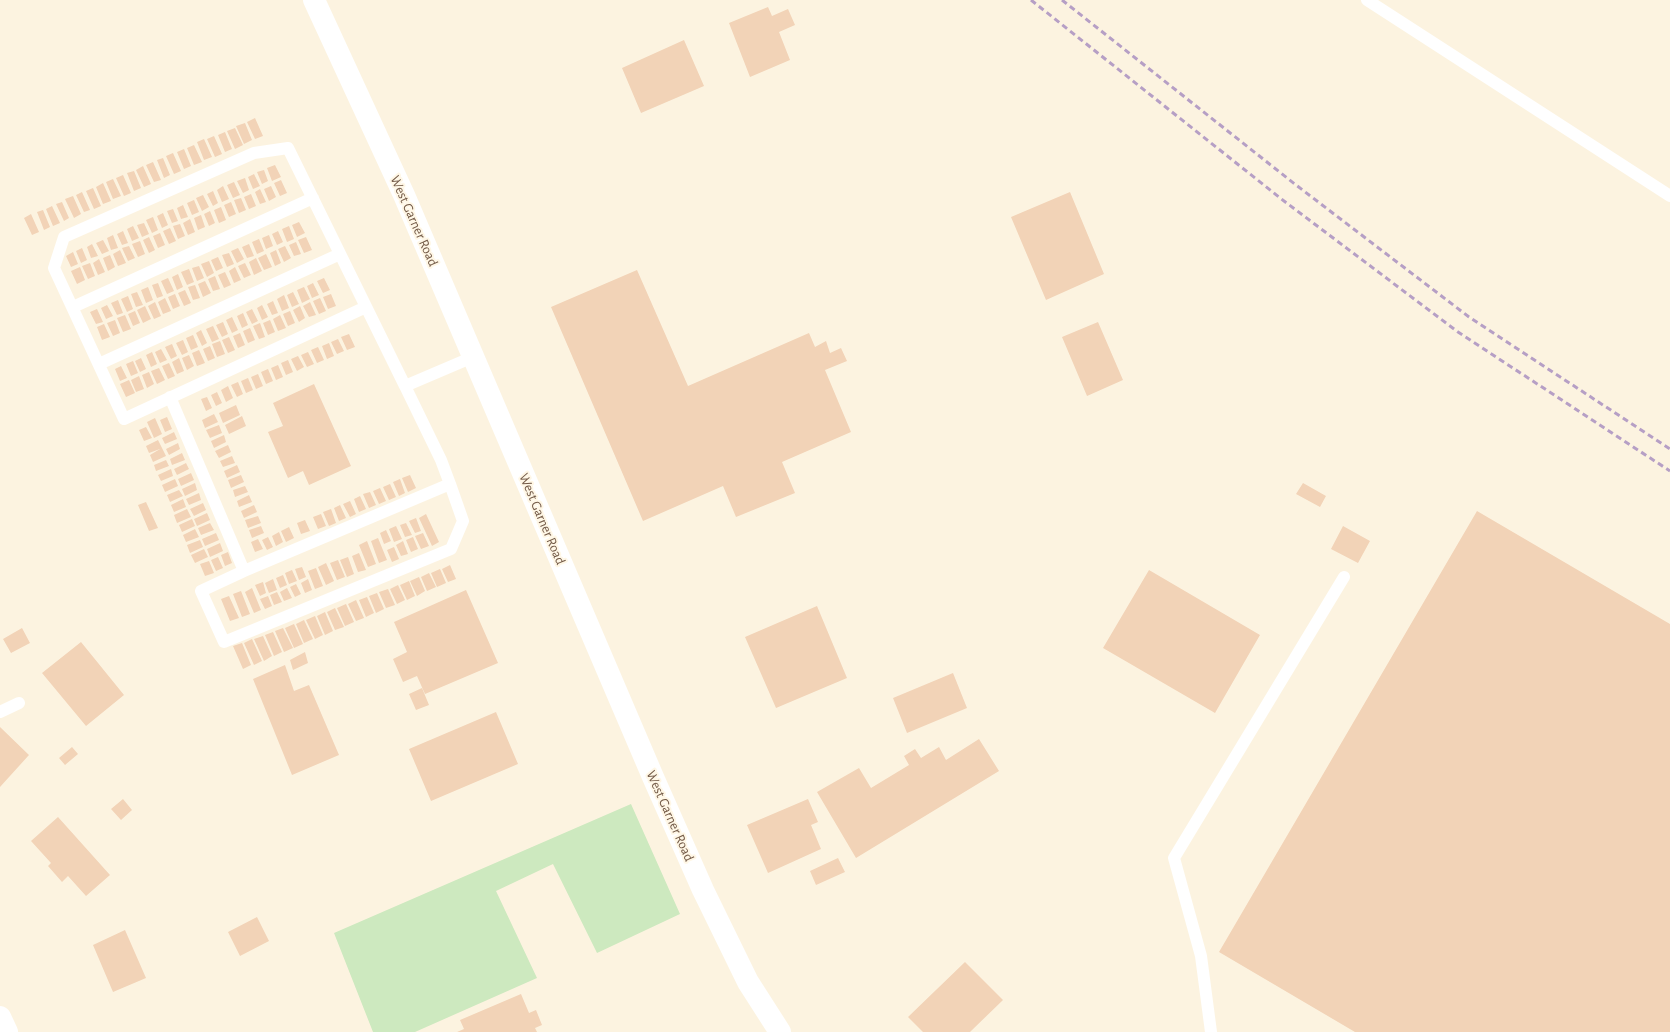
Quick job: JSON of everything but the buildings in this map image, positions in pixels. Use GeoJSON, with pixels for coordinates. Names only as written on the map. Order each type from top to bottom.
{"type":"FeatureCollection","features":[{"type":"Feature","properties":{"kind":"main road","name":"West Garner Road"},"geometry":{"type":"LineString","coordinates":[[314,0],[404,195],[653,777],[703,890],[748,982],[780,1032]]}},
{"type":"Feature","properties":{"kind":"main road"},"geometry":{"type":"LineString","coordinates":[[0,1017],[6,1032]]}},
{"type":"Feature","properties":{"kind":"lane"},"geometry":{"type":"LineString","coordinates":[[1367,0],[1670,196]]}},
{"type":"Feature","properties":{"kind":"lane"},"geometry":{"type":"LineString","coordinates":[[366,307],[124,419],[54,268],[64,237],[254,153],[288,148],[313,198],[441,460],[450,484],[463,521],[451,549],[224,642],[201,591],[244,571],[450,484]]}},
{"type":"Feature","properties":{"kind":"lane"},"geometry":{"type":"LineString","coordinates":[[73,307],[313,198]]}},
{"type":"Feature","properties":{"kind":"lane"},"geometry":{"type":"LineString","coordinates":[[99,364],[340,254]]}},
{"type":"Feature","properties":{"kind":"lane"},"geometry":{"type":"LineString","coordinates":[[405,386],[473,357]]}},
{"type":"Feature","properties":{"kind":"lane"},"geometry":{"type":"LineString","coordinates":[[170,397],[244,571]]}},
{"type":"Feature","properties":{"kind":"lane"},"geometry":{"type":"LineString","coordinates":[[1211,1032],[1201,956],[1174,858],[1344,577]]}},
{"type":"Feature","properties":{"kind":"lane"},"geometry":{"type":"LineString","coordinates":[[0,712],[19,703]]}},
{"type":"Feature","properties":{"kind":"green space"},"geometry":{"type":"Polygon","coordinates":[[[631,804],[680,914],[597,953],[553,864],[496,891],[537,978],[415,1032],[373,1032],[334,933],[631,804]]]}},
{"type":"Feature","properties":{"kind":"railway"},"geometry":{"type":"LineString","coordinates":[[1031,0],[1284,201],[1458,332],[1670,471]]}},
{"type":"Feature","properties":{"kind":"railway"},"geometry":{"type":"LineString","coordinates":[[1062,0],[1296,185],[1469,317],[1670,449]]}}]}
